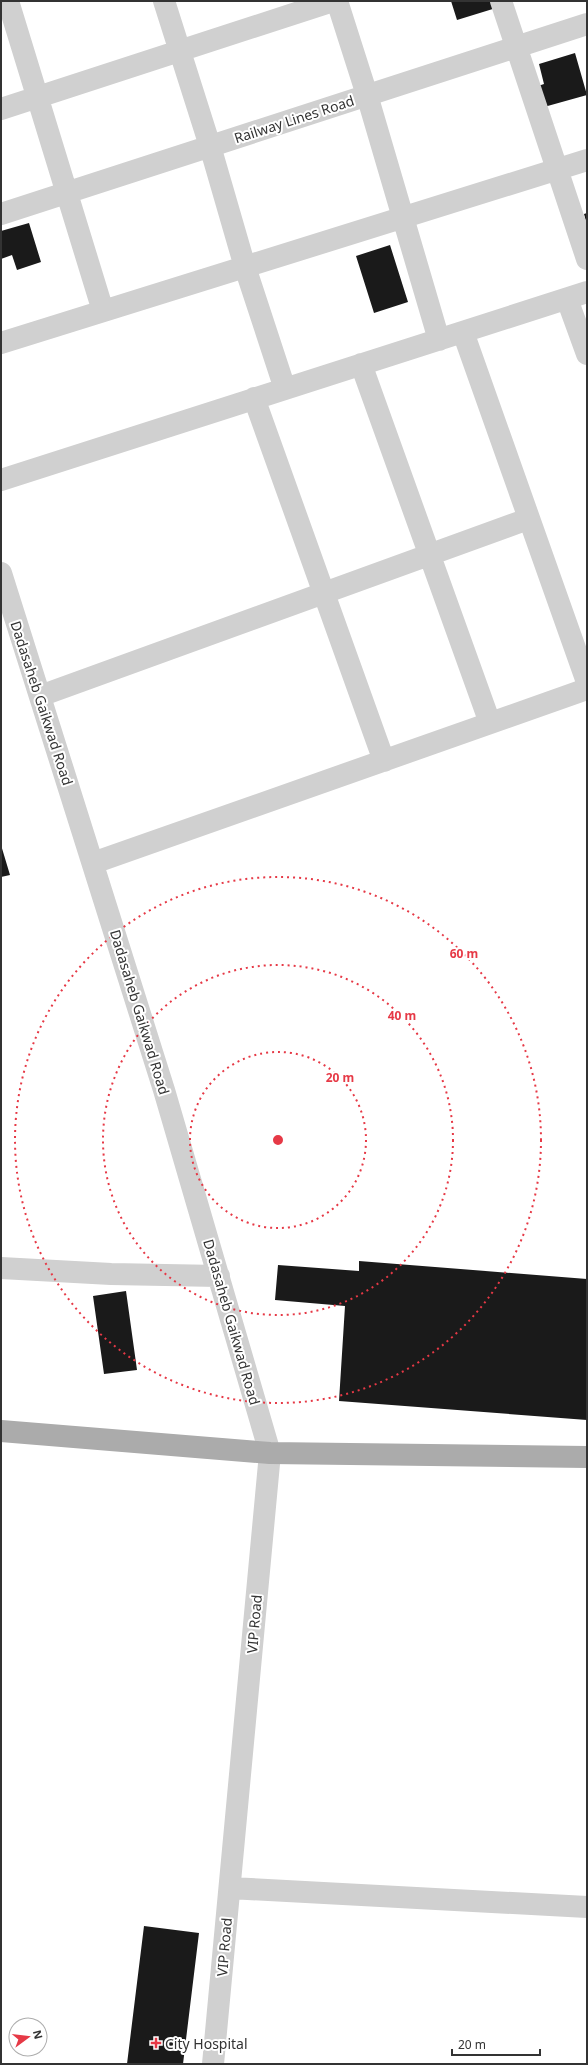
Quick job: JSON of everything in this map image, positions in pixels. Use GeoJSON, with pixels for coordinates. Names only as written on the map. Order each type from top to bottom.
{"type":"FeatureCollection","features":[{"type":"Feature","properties":{"kind":"main road"},"geometry":{"type":"LineString","coordinates":[[1,1431],[270,1453],[587,1457]]}},
{"type":"Feature","properties":{"kind":"street"},"geometry":{"type":"LineString","coordinates":[[8,1],[103,311]]}},
{"type":"Feature","properties":{"kind":"street"},"geometry":{"type":"LineString","coordinates":[[164,1],[210,146],[245,267],[285,389]]}},
{"type":"Feature","properties":{"kind":"street"},"geometry":{"type":"LineString","coordinates":[[1,109],[333,1]]}},
{"type":"Feature","properties":{"kind":"street"},"geometry":{"type":"LineString","coordinates":[[337,1],[367,95],[438,340]]}},
{"type":"Feature","properties":{"kind":"street"},"geometry":{"type":"LineString","coordinates":[[501,1],[587,259]]}},
{"type":"Feature","properties":{"kind":"street","name":"Railway Lines Road"},"geometry":{"type":"LineString","coordinates":[[1,214],[587,24]]}},
{"type":"Feature","properties":{"kind":"street"},"geometry":{"type":"LineString","coordinates":[[1,342],[587,160]]}},
{"type":"Feature","properties":{"kind":"street"},"geometry":{"type":"LineString","coordinates":[[1,480],[577,295],[587,354]]}},
{"type":"Feature","properties":{"kind":"street"},"geometry":{"type":"LineString","coordinates":[[464,332],[528,519],[587,682]]}},
{"type":"Feature","properties":{"kind":"street"},"geometry":{"type":"LineString","coordinates":[[361,364],[490,723]]}},
{"type":"Feature","properties":{"kind":"street"},"geometry":{"type":"LineString","coordinates":[[254,398],[384,761]]}},
{"type":"Feature","properties":{"kind":"street"},"geometry":{"type":"LineString","coordinates":[[40,696],[528,519]]}},
{"type":"Feature","properties":{"kind":"street","name":"Dadasaheb Gaikwad Road"},"geometry":{"type":"LineString","coordinates":[[1,573],[164,1090],[270,1453]]}},
{"type":"Feature","properties":{"kind":"street"},"geometry":{"type":"LineString","coordinates":[[93,863],[587,689]]}},
{"type":"Feature","properties":{"kind":"street"},"geometry":{"type":"LineString","coordinates":[[1,1268],[110,1274],[219,1276]]}},
{"type":"Feature","properties":{"kind":"street","name":"VIP Road"},"geometry":{"type":"LineString","coordinates":[[213,2064],[270,1453]]}},
{"type":"Feature","properties":{"kind":"street"},"geometry":{"type":"LineString","coordinates":[[230,1888],[587,1907]]}},
{"type":"Feature","properties":{"kind":"building"},"geometry":{"type":"Polygon","coordinates":[[[451,1],[494,1],[496,8],[457,20],[451,1]]]}},
{"type":"Feature","properties":{"kind":"building"},"geometry":{"type":"Polygon","coordinates":[[[575,53],[587,95],[544,107],[538,86],[544,84],[539,64],[575,53]]]}},
{"type":"Feature","properties":{"kind":"building"},"geometry":{"type":"Polygon","coordinates":[[[587,213],[587,225],[584,214],[587,213]]]}},
{"type":"Feature","properties":{"kind":"building"},"geometry":{"type":"Polygon","coordinates":[[[29,223],[41,262],[17,270],[12,255],[1,259],[1,231],[29,223]]]}},
{"type":"Feature","properties":{"kind":"building"},"geometry":{"type":"Polygon","coordinates":[[[390,245],[408,302],[374,313],[356,256],[390,245]]]}},
{"type":"Feature","properties":{"kind":"building"},"geometry":{"type":"Polygon","coordinates":[[[1,845],[10,875],[1,877],[1,845]]]}},
{"type":"Feature","properties":{"kind":"building"},"geometry":{"type":"Polygon","coordinates":[[[359,1261],[587,1279],[587,1420],[339,1401],[345,1306],[275,1300],[278,1265],[359,1271],[359,1261]]]}},
{"type":"Feature","properties":{"kind":"building"},"geometry":{"type":"Polygon","coordinates":[[[126,1291],[137,1370],[104,1374],[93,1296],[126,1291]]]}},
{"type":"Feature","properties":{"kind":"building"},"geometry":{"type":"Polygon","coordinates":[[[144,1926],[199,1933],[183,2064],[127,2064],[144,1926]]]}},
{"type":"Feature","properties":{"kind":"place","name":"City Hospital"},"geometry":{"type":"Point","coordinates":[156,2043]}}]}
